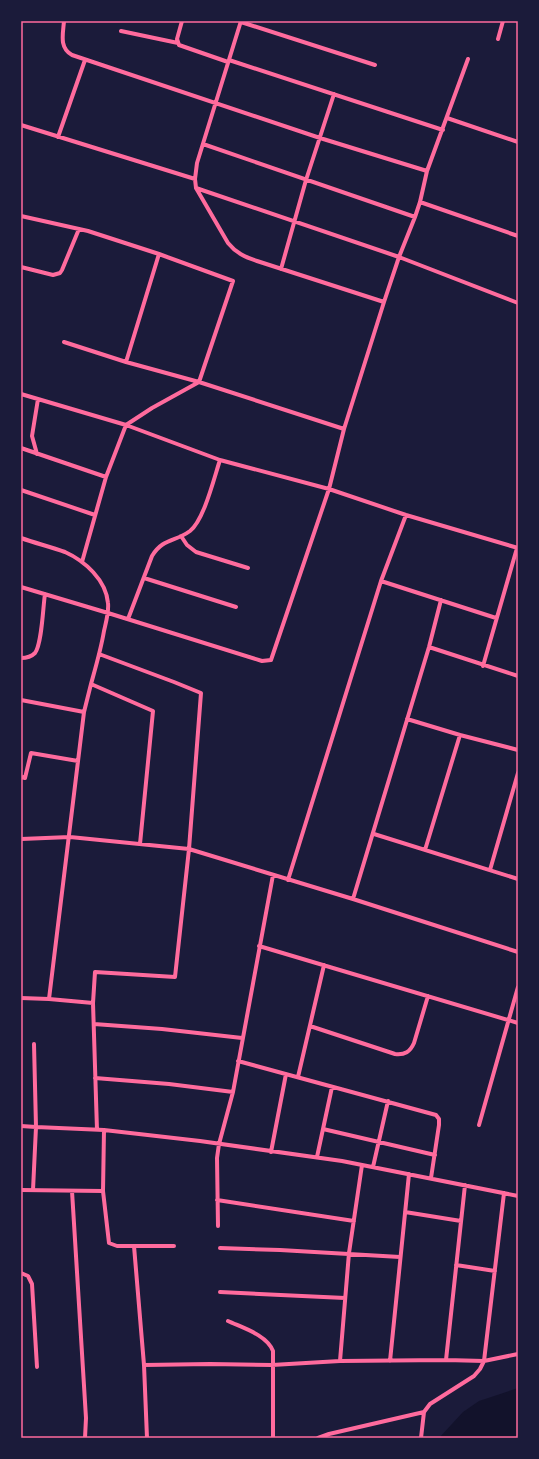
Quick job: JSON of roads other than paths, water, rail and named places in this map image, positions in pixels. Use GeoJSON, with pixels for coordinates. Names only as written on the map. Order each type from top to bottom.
{"type":"FeatureCollection","features":[{"type":"Feature","properties":{"kind":"street"},"geometry":{"type":"LineString","coordinates":[[64,21],[64,49],[72,55],[320,138],[427,171]]}},
{"type":"Feature","properties":{"kind":"street"},"geometry":{"type":"LineString","coordinates":[[178,44],[177,39],[182,21]]}},
{"type":"Feature","properties":{"kind":"street"},"geometry":{"type":"LineString","coordinates":[[375,65],[241,21],[217,104],[202,144],[195,179],[196,188],[222,234],[233,250],[247,258],[384,302]]}},
{"type":"Feature","properties":{"kind":"street"},"geometry":{"type":"LineString","coordinates":[[498,39],[503,21]]}},
{"type":"Feature","properties":{"kind":"street"},"geometry":{"type":"LineString","coordinates":[[121,31],[178,44],[443,130]]}},
{"type":"Feature","properties":{"kind":"street"},"geometry":{"type":"LineString","coordinates":[[58,137],[85,60]]}},
{"type":"Feature","properties":{"kind":"street"},"geometry":{"type":"LineString","coordinates":[[21,588],[108,612],[262,661],[271,660],[328,489],[344,429],[384,302],[399,257],[415,218],[427,171],[468,60]]}},
{"type":"Feature","properties":{"kind":"street"},"geometry":{"type":"LineString","coordinates":[[282,269],[306,180],[334,94]]}},
{"type":"Feature","properties":{"kind":"street"},"geometry":{"type":"LineString","coordinates":[[447,118],[518,142]]}},
{"type":"Feature","properties":{"kind":"street"},"geometry":{"type":"LineString","coordinates":[[21,126],[195,179]]}},
{"type":"Feature","properties":{"kind":"street"},"geometry":{"type":"LineString","coordinates":[[202,144],[415,218]]}},
{"type":"Feature","properties":{"kind":"street"},"geometry":{"type":"LineString","coordinates":[[196,188],[399,257],[518,303]]}},
{"type":"Feature","properties":{"kind":"street"},"geometry":{"type":"LineString","coordinates":[[420,202],[518,236]]}},
{"type":"Feature","properties":{"kind":"street"},"geometry":{"type":"LineString","coordinates":[[21,216],[79,229],[159,254],[233,282],[199,382],[152,408],[126,426],[106,477],[82,562]]}},
{"type":"Feature","properties":{"kind":"street"},"geometry":{"type":"LineString","coordinates":[[21,267],[53,275],[60,273],[79,229]]}},
{"type":"Feature","properties":{"kind":"street"},"geometry":{"type":"LineString","coordinates":[[126,362],[159,254]]}},
{"type":"Feature","properties":{"kind":"street"},"geometry":{"type":"LineString","coordinates":[[64,342],[126,362],[199,382],[344,429]]}},
{"type":"Feature","properties":{"kind":"street"},"geometry":{"type":"LineString","coordinates":[[21,394],[126,426],[220,460],[328,489],[406,515],[517,548],[483,666]]}},
{"type":"Feature","properties":{"kind":"street"},"geometry":{"type":"LineString","coordinates":[[37,454],[32,436],[38,399]]}},
{"type":"Feature","properties":{"kind":"street"},"geometry":{"type":"LineString","coordinates":[[21,448],[106,477]]}},
{"type":"Feature","properties":{"kind":"street"},"geometry":{"type":"LineString","coordinates":[[128,619],[152,556],[157,548],[161,544],[181,536],[191,530],[201,516],[220,460]]}},
{"type":"Feature","properties":{"kind":"street"},"geometry":{"type":"LineString","coordinates":[[21,490],[95,515]]}},
{"type":"Feature","properties":{"kind":"street"},"geometry":{"type":"LineString","coordinates":[[288,880],[381,581],[406,515]]}},
{"type":"Feature","properties":{"kind":"street"},"geometry":{"type":"LineString","coordinates":[[181,536],[187,545],[196,552],[248,568]]}},
{"type":"Feature","properties":{"kind":"street"},"geometry":{"type":"LineString","coordinates":[[21,538],[65,553],[82,562],[98,578],[103,586],[108,604],[108,612],[100,654],[84,712],[72,808],[70,837],[49,999]]}},
{"type":"Feature","properties":{"kind":"street"},"geometry":{"type":"LineString","coordinates":[[144,578],[236,607]]}},
{"type":"Feature","properties":{"kind":"street"},"geometry":{"type":"LineString","coordinates":[[381,581],[496,618]]}},
{"type":"Feature","properties":{"kind":"street"},"geometry":{"type":"LineString","coordinates":[[21,658],[27,658],[36,651],[39,643],[45,594]]}},
{"type":"Feature","properties":{"kind":"street"},"geometry":{"type":"LineString","coordinates":[[354,899],[441,600]]}},
{"type":"Feature","properties":{"kind":"street"},"geometry":{"type":"LineString","coordinates":[[428,647],[483,666],[518,676]]}},
{"type":"Feature","properties":{"kind":"street"},"geometry":{"type":"LineString","coordinates":[[97,1130],[93,1003],[95,972],[175,977],[189,850],[201,694],[174,682],[100,654]]}},
{"type":"Feature","properties":{"kind":"street"},"geometry":{"type":"LineString","coordinates":[[91,684],[153,711],[140,844]]}},
{"type":"Feature","properties":{"kind":"street"},"geometry":{"type":"LineString","coordinates":[[21,700],[84,712]]}},
{"type":"Feature","properties":{"kind":"street"},"geometry":{"type":"LineString","coordinates":[[407,719],[518,750]]}},
{"type":"Feature","properties":{"kind":"street"},"geometry":{"type":"LineString","coordinates":[[425,850],[460,735]]}},
{"type":"Feature","properties":{"kind":"street"},"geometry":{"type":"LineString","coordinates":[[21,777],[25,778],[31,753],[78,761]]}},
{"type":"Feature","properties":{"kind":"street"},"geometry":{"type":"LineString","coordinates":[[490,870],[518,773]]}},
{"type":"Feature","properties":{"kind":"street"},"geometry":{"type":"LineString","coordinates":[[374,834],[518,879]]}},
{"type":"Feature","properties":{"kind":"street"},"geometry":{"type":"LineString","coordinates":[[21,839],[70,837],[189,850],[354,899],[518,952]]}},
{"type":"Feature","properties":{"kind":"street"},"geometry":{"type":"LineString","coordinates":[[218,1226],[217,1158],[219,1144],[233,1092],[273,875]]}},
{"type":"Feature","properties":{"kind":"street"},"geometry":{"type":"LineString","coordinates":[[259,946],[518,1023]]}},
{"type":"Feature","properties":{"kind":"street"},"geometry":{"type":"LineString","coordinates":[[298,1077],[324,965]]}},
{"type":"Feature","properties":{"kind":"street"},"geometry":{"type":"LineString","coordinates":[[479,1125],[518,987]]}},
{"type":"Feature","properties":{"kind":"street"},"geometry":{"type":"LineString","coordinates":[[310,1026],[395,1054],[402,1054],[412,1049],[428,996]]}},
{"type":"Feature","properties":{"kind":"street"},"geometry":{"type":"LineString","coordinates":[[21,998],[93,1003]]}},
{"type":"Feature","properties":{"kind":"street"},"geometry":{"type":"LineString","coordinates":[[94,1024],[162,1029],[242,1038]]}},
{"type":"Feature","properties":{"kind":"street"},"geometry":{"type":"LineString","coordinates":[[33,1190],[36,1127],[34,1044]]}},
{"type":"Feature","properties":{"kind":"street"},"geometry":{"type":"LineString","coordinates":[[238,1061],[436,1115],[440,1124],[431,1178]]}},
{"type":"Feature","properties":{"kind":"street"},"geometry":{"type":"LineString","coordinates":[[270,1152],[286,1074]]}},
{"type":"Feature","properties":{"kind":"street"},"geometry":{"type":"LineString","coordinates":[[95,1078],[169,1084],[233,1092]]}},
{"type":"Feature","properties":{"kind":"street"},"geometry":{"type":"LineString","coordinates":[[317,1158],[332,1087]]}},
{"type":"Feature","properties":{"kind":"street"},"geometry":{"type":"LineString","coordinates":[[373,1167],[388,1101]]}},
{"type":"Feature","properties":{"kind":"street"},"geometry":{"type":"LineString","coordinates":[[21,1126],[104,1130],[200,1141],[362,1165],[518,1196]]}},
{"type":"Feature","properties":{"kind":"street"},"geometry":{"type":"LineString","coordinates":[[323,1129],[435,1155]]}},
{"type":"Feature","properties":{"kind":"street"},"geometry":{"type":"LineString","coordinates":[[104,1130],[103,1191],[109,1243],[117,1246],[174,1246]]}},
{"type":"Feature","properties":{"kind":"street"},"geometry":{"type":"LineString","coordinates":[[340,1362],[345,1298],[362,1165]]}},
{"type":"Feature","properties":{"kind":"street"},"geometry":{"type":"LineString","coordinates":[[390,1361],[409,1174]]}},
{"type":"Feature","properties":{"kind":"street"},"geometry":{"type":"LineString","coordinates":[[446,1360],[465,1185]]}},
{"type":"Feature","properties":{"kind":"street"},"geometry":{"type":"LineString","coordinates":[[21,1190],[103,1191]]}},
{"type":"Feature","properties":{"kind":"street"},"geometry":{"type":"LineString","coordinates":[[72,1190],[86,1418],[85,1438]]}},
{"type":"Feature","properties":{"kind":"street"},"geometry":{"type":"LineString","coordinates":[[421,1438],[424,1412],[430,1404],[474,1376],[484,1361],[504,1193]]}},
{"type":"Feature","properties":{"kind":"street"},"geometry":{"type":"LineString","coordinates":[[217,1200],[354,1221]]}},
{"type":"Feature","properties":{"kind":"street"},"geometry":{"type":"LineString","coordinates":[[405,1212],[461,1221]]}},
{"type":"Feature","properties":{"kind":"street"},"geometry":{"type":"LineString","coordinates":[[134,1246],[144,1365],[147,1438]]}},
{"type":"Feature","properties":{"kind":"street"},"geometry":{"type":"LineString","coordinates":[[220,1248],[400,1257]]}},
{"type":"Feature","properties":{"kind":"street"},"geometry":{"type":"LineString","coordinates":[[456,1265],[495,1271]]}},
{"type":"Feature","properties":{"kind":"street"},"geometry":{"type":"LineString","coordinates":[[21,1272],[28,1276],[32,1284],[37,1367]]}},
{"type":"Feature","properties":{"kind":"street"},"geometry":{"type":"LineString","coordinates":[[220,1292],[345,1298]]}},
{"type":"Feature","properties":{"kind":"street"},"geometry":{"type":"LineString","coordinates":[[228,1321],[263,1338],[272,1347],[273,1438]]}},
{"type":"Feature","properties":{"kind":"street"},"geometry":{"type":"LineString","coordinates":[[144,1365],[272,1365],[390,1361],[484,1361],[518,1354]]}},
{"type":"Feature","properties":{"kind":"street"},"geometry":{"type":"LineString","coordinates":[[318,1438],[329,1434],[424,1412]]}}]}
